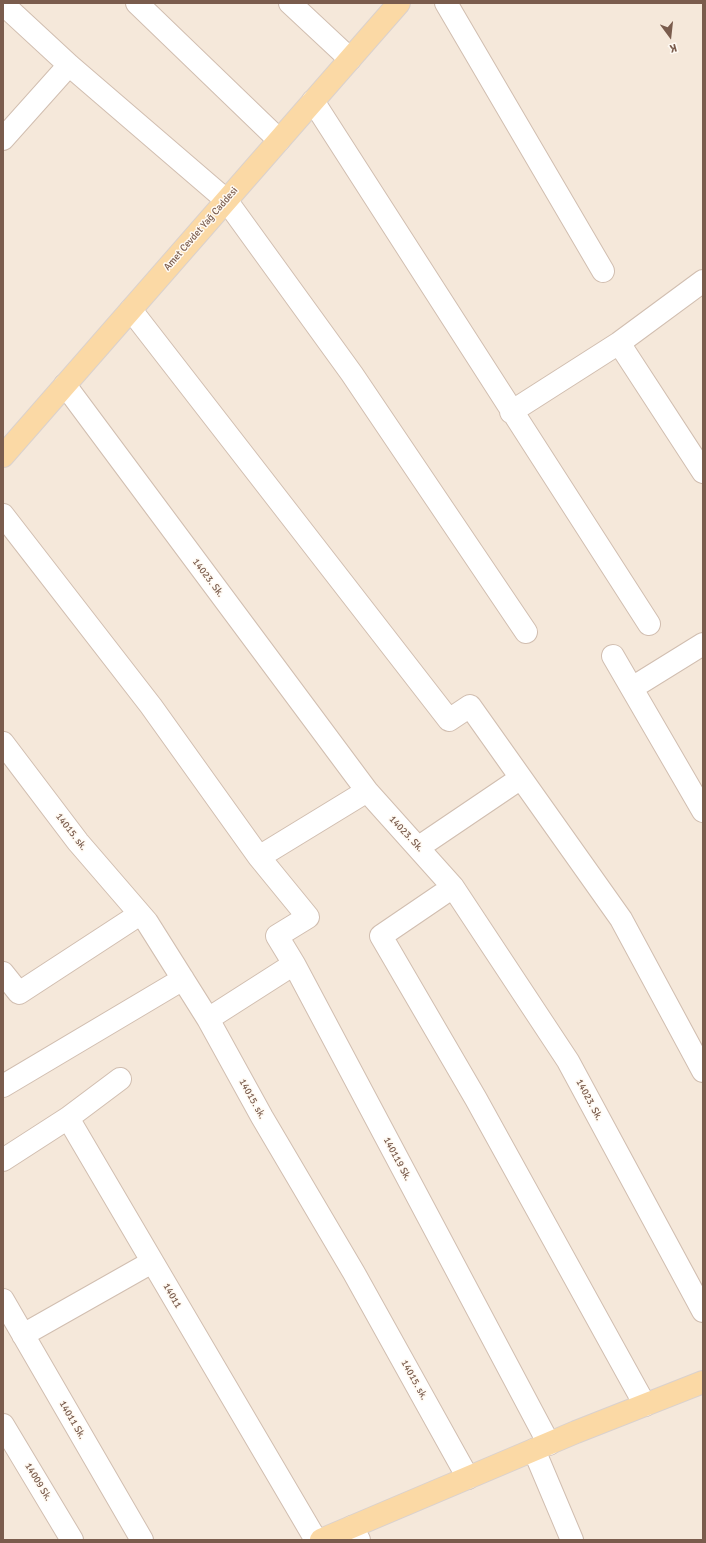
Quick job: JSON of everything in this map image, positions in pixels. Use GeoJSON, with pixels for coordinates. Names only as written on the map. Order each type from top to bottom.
{"type":"FeatureCollection","features":[{"type":"Feature","properties":{"kind":"main road","name":"Amet Cevdet Yağ Caddesi"},"geometry":{"type":"LineString","coordinates":[[3,456],[399,3]]}},
{"type":"Feature","properties":{"kind":"main road"},"geometry":{"type":"LineString","coordinates":[[321,1540],[355,1533],[468,1478],[703,1382]]}},
{"type":"Feature","properties":{"kind":"street"},"geometry":{"type":"LineString","coordinates":[[137,3],[279,140]]}},
{"type":"Feature","properties":{"kind":"street"},"geometry":{"type":"LineString","coordinates":[[290,3],[350,60]]}},
{"type":"Feature","properties":{"kind":"street"},"geometry":{"type":"LineString","coordinates":[[446,3],[603,271]]}},
{"type":"Feature","properties":{"kind":"street"},"geometry":{"type":"LineString","coordinates":[[3,4],[69,65],[226,200],[352,374],[526,632]]}},
{"type":"Feature","properties":{"kind":"street"},"geometry":{"type":"LineString","coordinates":[[3,139],[69,65]]}},
{"type":"Feature","properties":{"kind":"street"},"geometry":{"type":"LineString","coordinates":[[313,101],[511,412],[649,624]]}},
{"type":"Feature","properties":{"kind":"street"},"geometry":{"type":"LineString","coordinates":[[511,412],[619,343],[703,281]]}},
{"type":"Feature","properties":{"kind":"street"},"geometry":{"type":"LineString","coordinates":[[131,310],[449,720],[470,706],[621,919],[703,1071]]}},
{"type":"Feature","properties":{"kind":"street"},"geometry":{"type":"LineString","coordinates":[[619,343],[703,472]]}},
{"type":"Feature","properties":{"kind":"street","name":"14023. Sk."},"geometry":{"type":"LineString","coordinates":[[65,385],[367,791],[419,847],[453,887],[568,1061],[703,1311]]}},
{"type":"Feature","properties":{"kind":"street"},"geometry":{"type":"LineString","coordinates":[[3,515],[151,706],[259,857],[367,791]]}},
{"type":"Feature","properties":{"kind":"street"},"geometry":{"type":"LineString","coordinates":[[632,688],[703,644]]}},
{"type":"Feature","properties":{"kind":"street"},"geometry":{"type":"LineString","coordinates":[[614,656],[703,811]]}},
{"type":"Feature","properties":{"kind":"street","name":"14015. sk."},"geometry":{"type":"LineString","coordinates":[[3,743],[78,842],[147,922],[208,1019],[262,1117],[354,1273],[468,1478]]}},
{"type":"Feature","properties":{"kind":"street"},"geometry":{"type":"LineString","coordinates":[[419,847],[521,778]]}},
{"type":"Feature","properties":{"kind":"street","name":"140119 Sk."},"geometry":{"type":"LineString","coordinates":[[259,857],[308,917],[277,936],[294,964],[541,1447],[572,1540]]}},
{"type":"Feature","properties":{"kind":"street"},"geometry":{"type":"LineString","coordinates":[[453,887],[381,936],[476,1099],[645,1405]]}},
{"type":"Feature","properties":{"kind":"street"},"geometry":{"type":"LineString","coordinates":[[3,973],[19,993],[140,914]]}},
{"type":"Feature","properties":{"kind":"street"},"geometry":{"type":"LineString","coordinates":[[208,1019],[294,964]]}},
{"type":"Feature","properties":{"kind":"street"},"geometry":{"type":"LineString","coordinates":[[3,1086],[183,979]]}},
{"type":"Feature","properties":{"kind":"street"},"geometry":{"type":"LineString","coordinates":[[3,1160],[68,1118],[120,1079]]}},
{"type":"Feature","properties":{"kind":"street","name":"14011"},"geometry":{"type":"LineString","coordinates":[[68,1118],[316,1540]]}},
{"type":"Feature","properties":{"kind":"street"},"geometry":{"type":"LineString","coordinates":[[23,1335],[152,1262]]}},
{"type":"Feature","properties":{"kind":"street","name":"14011 Sk."},"geometry":{"type":"LineString","coordinates":[[3,1300],[142,1540]]}},
{"type":"Feature","properties":{"kind":"street","name":"14009 Sk."},"geometry":{"type":"LineString","coordinates":[[3,1425],[9,1448],[72,1540]]}},
{"type":"Feature","properties":{"kind":"shaded area"},"geometry":{"type":"Polygon","coordinates":[[[3,3],[703,3],[703,1540],[3,1540],[3,3]]]}}]}
